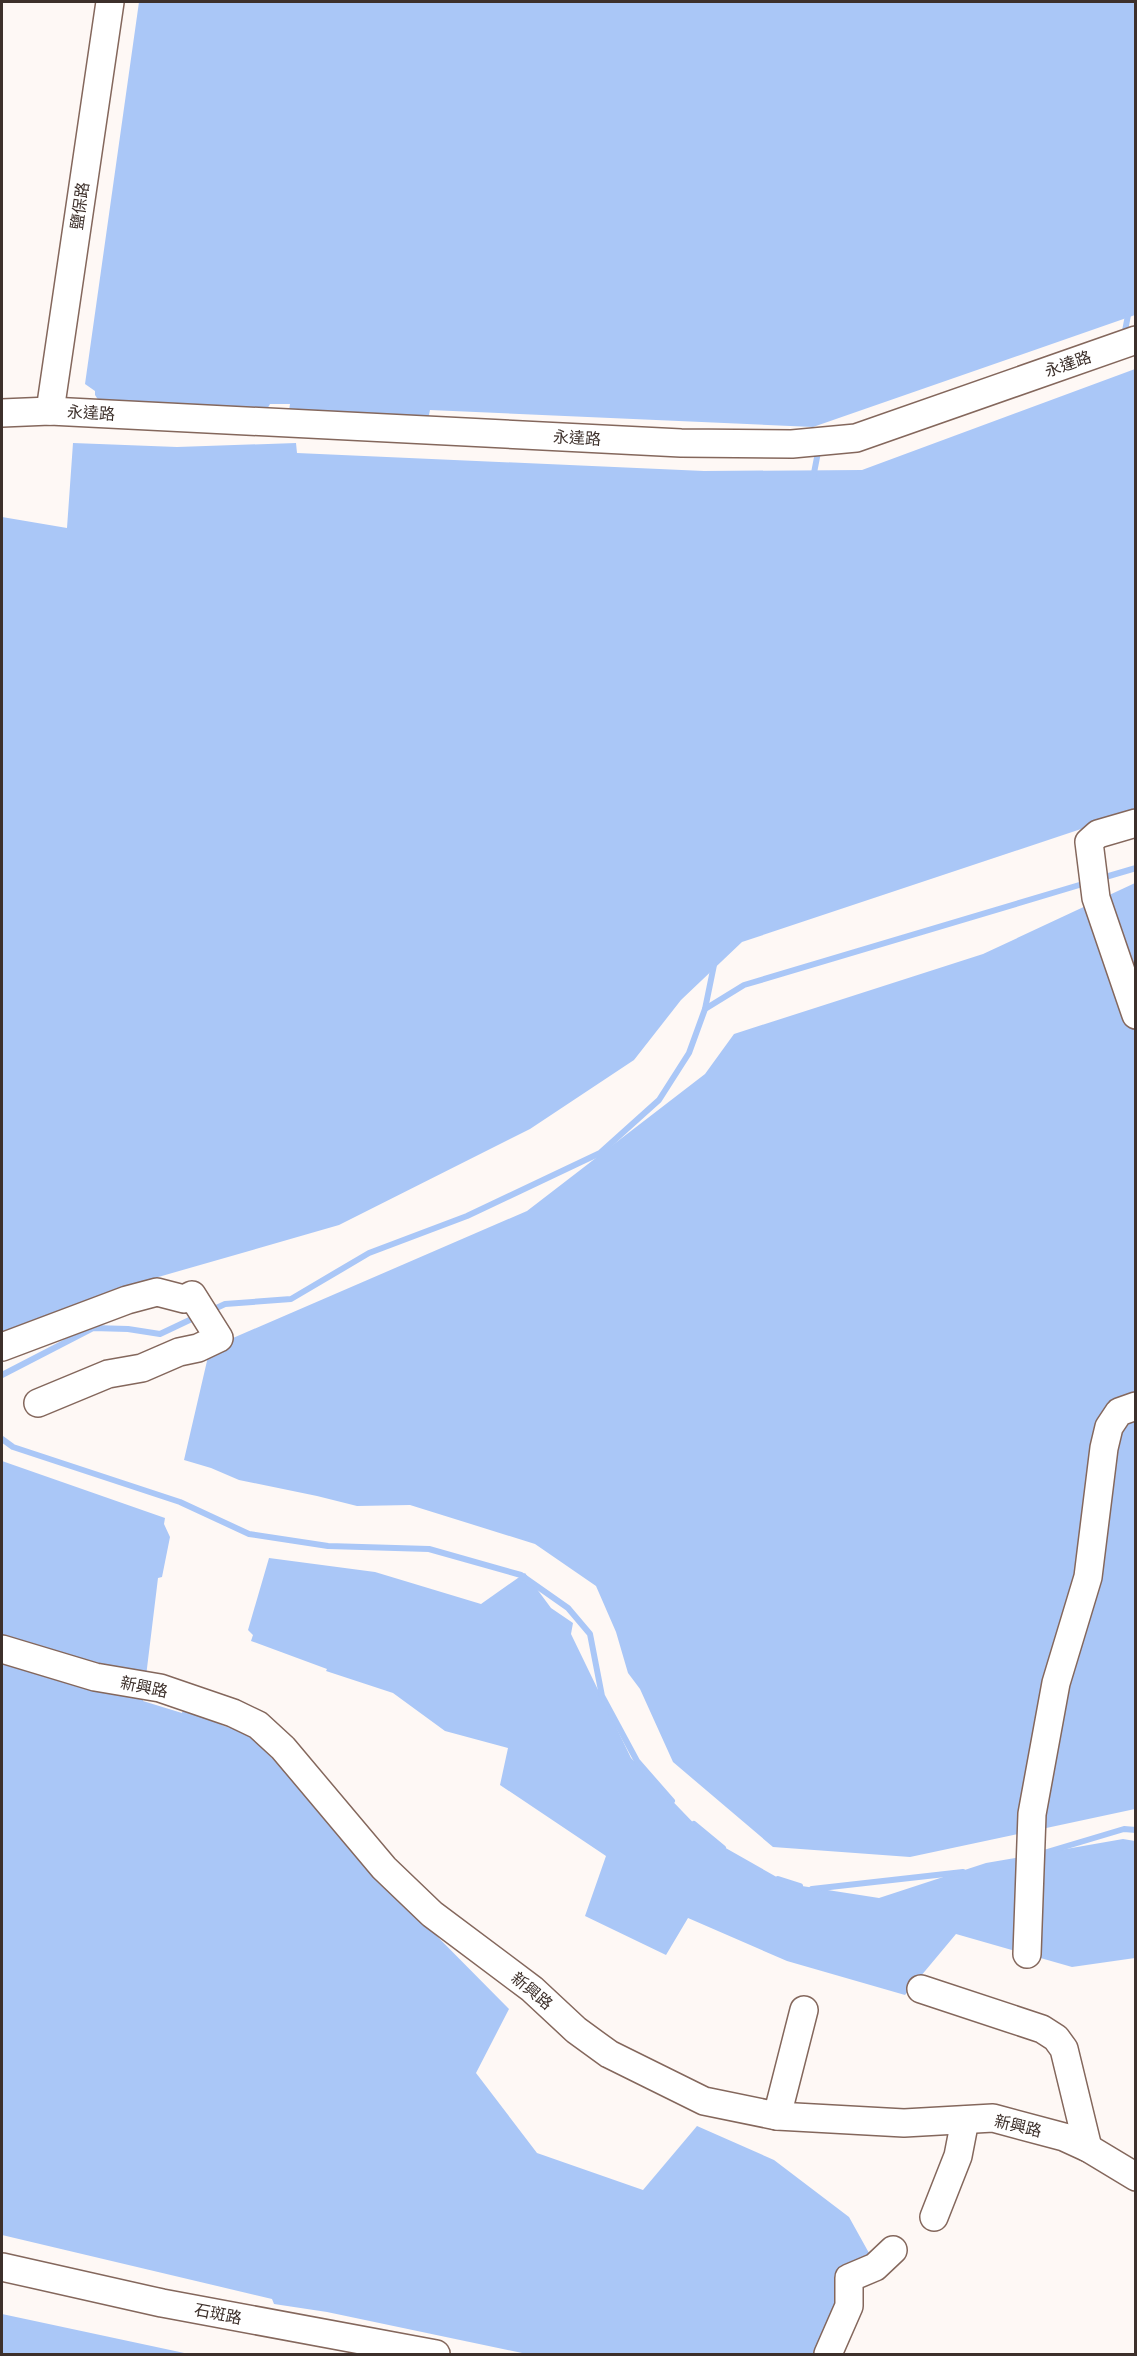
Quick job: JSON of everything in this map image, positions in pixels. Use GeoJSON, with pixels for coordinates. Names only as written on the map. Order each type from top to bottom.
{"type":"FeatureCollection","features":[{"type":"Feature","properties":{"kind":"street","name":"鹽保路"},"geometry":{"type":"LineString","coordinates":[[50,411],[110,2]]}},
{"type":"Feature","properties":{"kind":"street","name":"永達路"},"geometry":{"type":"LineString","coordinates":[[2,413],[50,411],[681,443],[792,444],[856,438],[1136,340]]}},
{"type":"Feature","properties":{"kind":"street"},"geometry":{"type":"LineString","coordinates":[[1136,823],[1098,834],[1089,842],[1096,898],[1136,1015]]}},
{"type":"Feature","properties":{"kind":"street"},"geometry":{"type":"LineString","coordinates":[[2,1347],[127,1300],[157,1292],[184,1299],[192,1295],[219,1338],[142,1368],[108,1374],[38,1403]]}},
{"type":"Feature","properties":{"kind":"street"},"geometry":{"type":"LineString","coordinates":[[1027,1954],[1032,1814],[1056,1683],[1088,1577],[1104,1448],[1109,1427],[1119,1412],[1136,1406]]}},
{"type":"Feature","properties":{"kind":"street","name":"新興路"},"geometry":{"type":"LineString","coordinates":[[2,1649],[95,1677],[160,1688],[233,1713],[258,1725],[283,1748],[384,1868],[432,1914],[532,1989],[576,2030],[609,2054],[705,2101],[777,2116],[904,2123],[993,2118],[1064,2137],[1088,2148],[1136,2177]]}},
{"type":"Feature","properties":{"kind":"street"},"geometry":{"type":"LineString","coordinates":[[921,1989],[1042,2029],[1056,2038],[1064,2049],[1088,2148]]}},
{"type":"Feature","properties":{"kind":"street"},"geometry":{"type":"LineString","coordinates":[[777,2116],[804,2010]]}},
{"type":"Feature","properties":{"kind":"street"},"geometry":{"type":"LineString","coordinates":[[934,2217],[958,2156],[964,2120]]}},
{"type":"Feature","properties":{"kind":"street"},"geometry":{"type":"LineString","coordinates":[[828,2355],[849,2306],[849,2278],[874,2267],[893,2250]]}},
{"type":"Feature","properties":{"kind":"street","name":"石斑路"},"geometry":{"type":"LineString","coordinates":[[2,2267],[162,2303],[436,2355]]}},
{"type":"Feature","properties":{"kind":"water"},"geometry":{"type":"Polygon","coordinates":[[[139,2],[1135,2],[1135,315],[813,427],[430,410],[427,424],[288,417],[290,404],[270,404],[264,415],[103,407],[95,391],[85,384],[139,2]]]}},
{"type":"Feature","properties":{"kind":"water"},"geometry":{"type":"Polygon","coordinates":[[[1135,369],[1135,811],[742,942],[681,1000],[634,1060],[530,1129],[339,1225],[134,1284],[85,1302],[2,1340],[2,517],[67,528],[73,443],[177,447],[296,443],[297,453],[704,471],[862,470],[1135,369]]]}},
{"type":"Feature","properties":{"kind":"water"},"geometry":{"type":"Polygon","coordinates":[[[1135,883],[1135,1809],[910,1857],[773,1847],[673,1762],[640,1689],[628,1673],[616,1632],[596,1586],[535,1544],[410,1505],[357,1506],[239,1480],[184,1460],[210,1348],[527,1211],[705,1074],[734,1034],[983,954],[1135,883]]]}},
{"type":"Feature","properties":{"kind":"water"},"geometry":{"type":"Polygon","coordinates":[[[2,1461],[165,1518],[164,1524],[170,1537],[162,1577],[158,1578],[143,1701],[182,1713],[184,1707],[224,1726],[249,1733],[418,1917],[509,2009],[476,2073],[537,2153],[643,2190],[697,2126],[774,2160],[849,2217],[874,2262],[816,2354],[527,2354],[327,2312],[274,2304],[272,2299],[2,2235],[2,1461]]]}},
{"type":"Feature","properties":{"kind":"water"},"geometry":{"type":"Polygon","coordinates":[[[269,1558],[375,1572],[481,1604],[525,1573],[551,1608],[573,1623],[571,1634],[631,1758],[708,1838],[789,1884],[879,1898],[986,1863],[1123,1839],[1135,1841],[1135,1958],[1072,1967],[956,1934],[905,1995],[787,1961],[688,1918],[666,1955],[585,1916],[606,1856],[500,1785],[508,1748],[445,1731],[393,1693],[326,1671],[327,1669],[251,1641],[253,1635],[248,1630],[269,1558]]]}},
{"type":"Feature","properties":{"kind":"water"},"geometry":{"type":"Polygon","coordinates":[[[2,2314],[189,2354],[2,2354],[2,2314]]]}},
{"type":"Feature","properties":{"kind":"waterway"},"geometry":{"type":"LineString","coordinates":[[1124,336],[1129,310]]}},
{"type":"Feature","properties":{"kind":"waterway"},"geometry":{"type":"LineString","coordinates":[[813,478],[819,447]]}},
{"type":"Feature","properties":{"kind":"waterway"},"geometry":{"type":"LineString","coordinates":[[1102,878],[1136,868]]}},
{"type":"Feature","properties":{"kind":"waterway"},"geometry":{"type":"LineString","coordinates":[[210,1311],[225,1304],[291,1299],[369,1253],[467,1216],[600,1153],[659,1100],[689,1053],[705,1009],[744,985],[1086,883]]}},
{"type":"Feature","properties":{"kind":"waterway"},"geometry":{"type":"LineString","coordinates":[[705,1009],[714,965]]}},
{"type":"Feature","properties":{"kind":"waterway"},"geometry":{"type":"LineString","coordinates":[[2,1375],[93,1328],[128,1329],[160,1334],[198,1316]]}},
{"type":"Feature","properties":{"kind":"waterway"},"geometry":{"type":"LineString","coordinates":[[2,1439],[13,1447],[180,1502],[249,1534],[328,1546],[429,1549],[521,1575],[568,1608],[590,1634],[602,1696],[637,1761],[672,1801]]}},
{"type":"Feature","properties":{"kind":"waterway"},"geometry":{"type":"LineString","coordinates":[[694,1824],[723,1848]]}},
{"type":"Feature","properties":{"kind":"waterway"},"geometry":{"type":"LineString","coordinates":[[1037,1855],[1124,1829],[1136,1830]]}},
{"type":"Feature","properties":{"kind":"waterway"},"geometry":{"type":"LineString","coordinates":[[812,1889],[963,1872]]}},
{"type":"Feature","properties":{"kind":"waterway"},"geometry":{"type":"LineString","coordinates":[[778,1879],[800,1886]]}}]}
